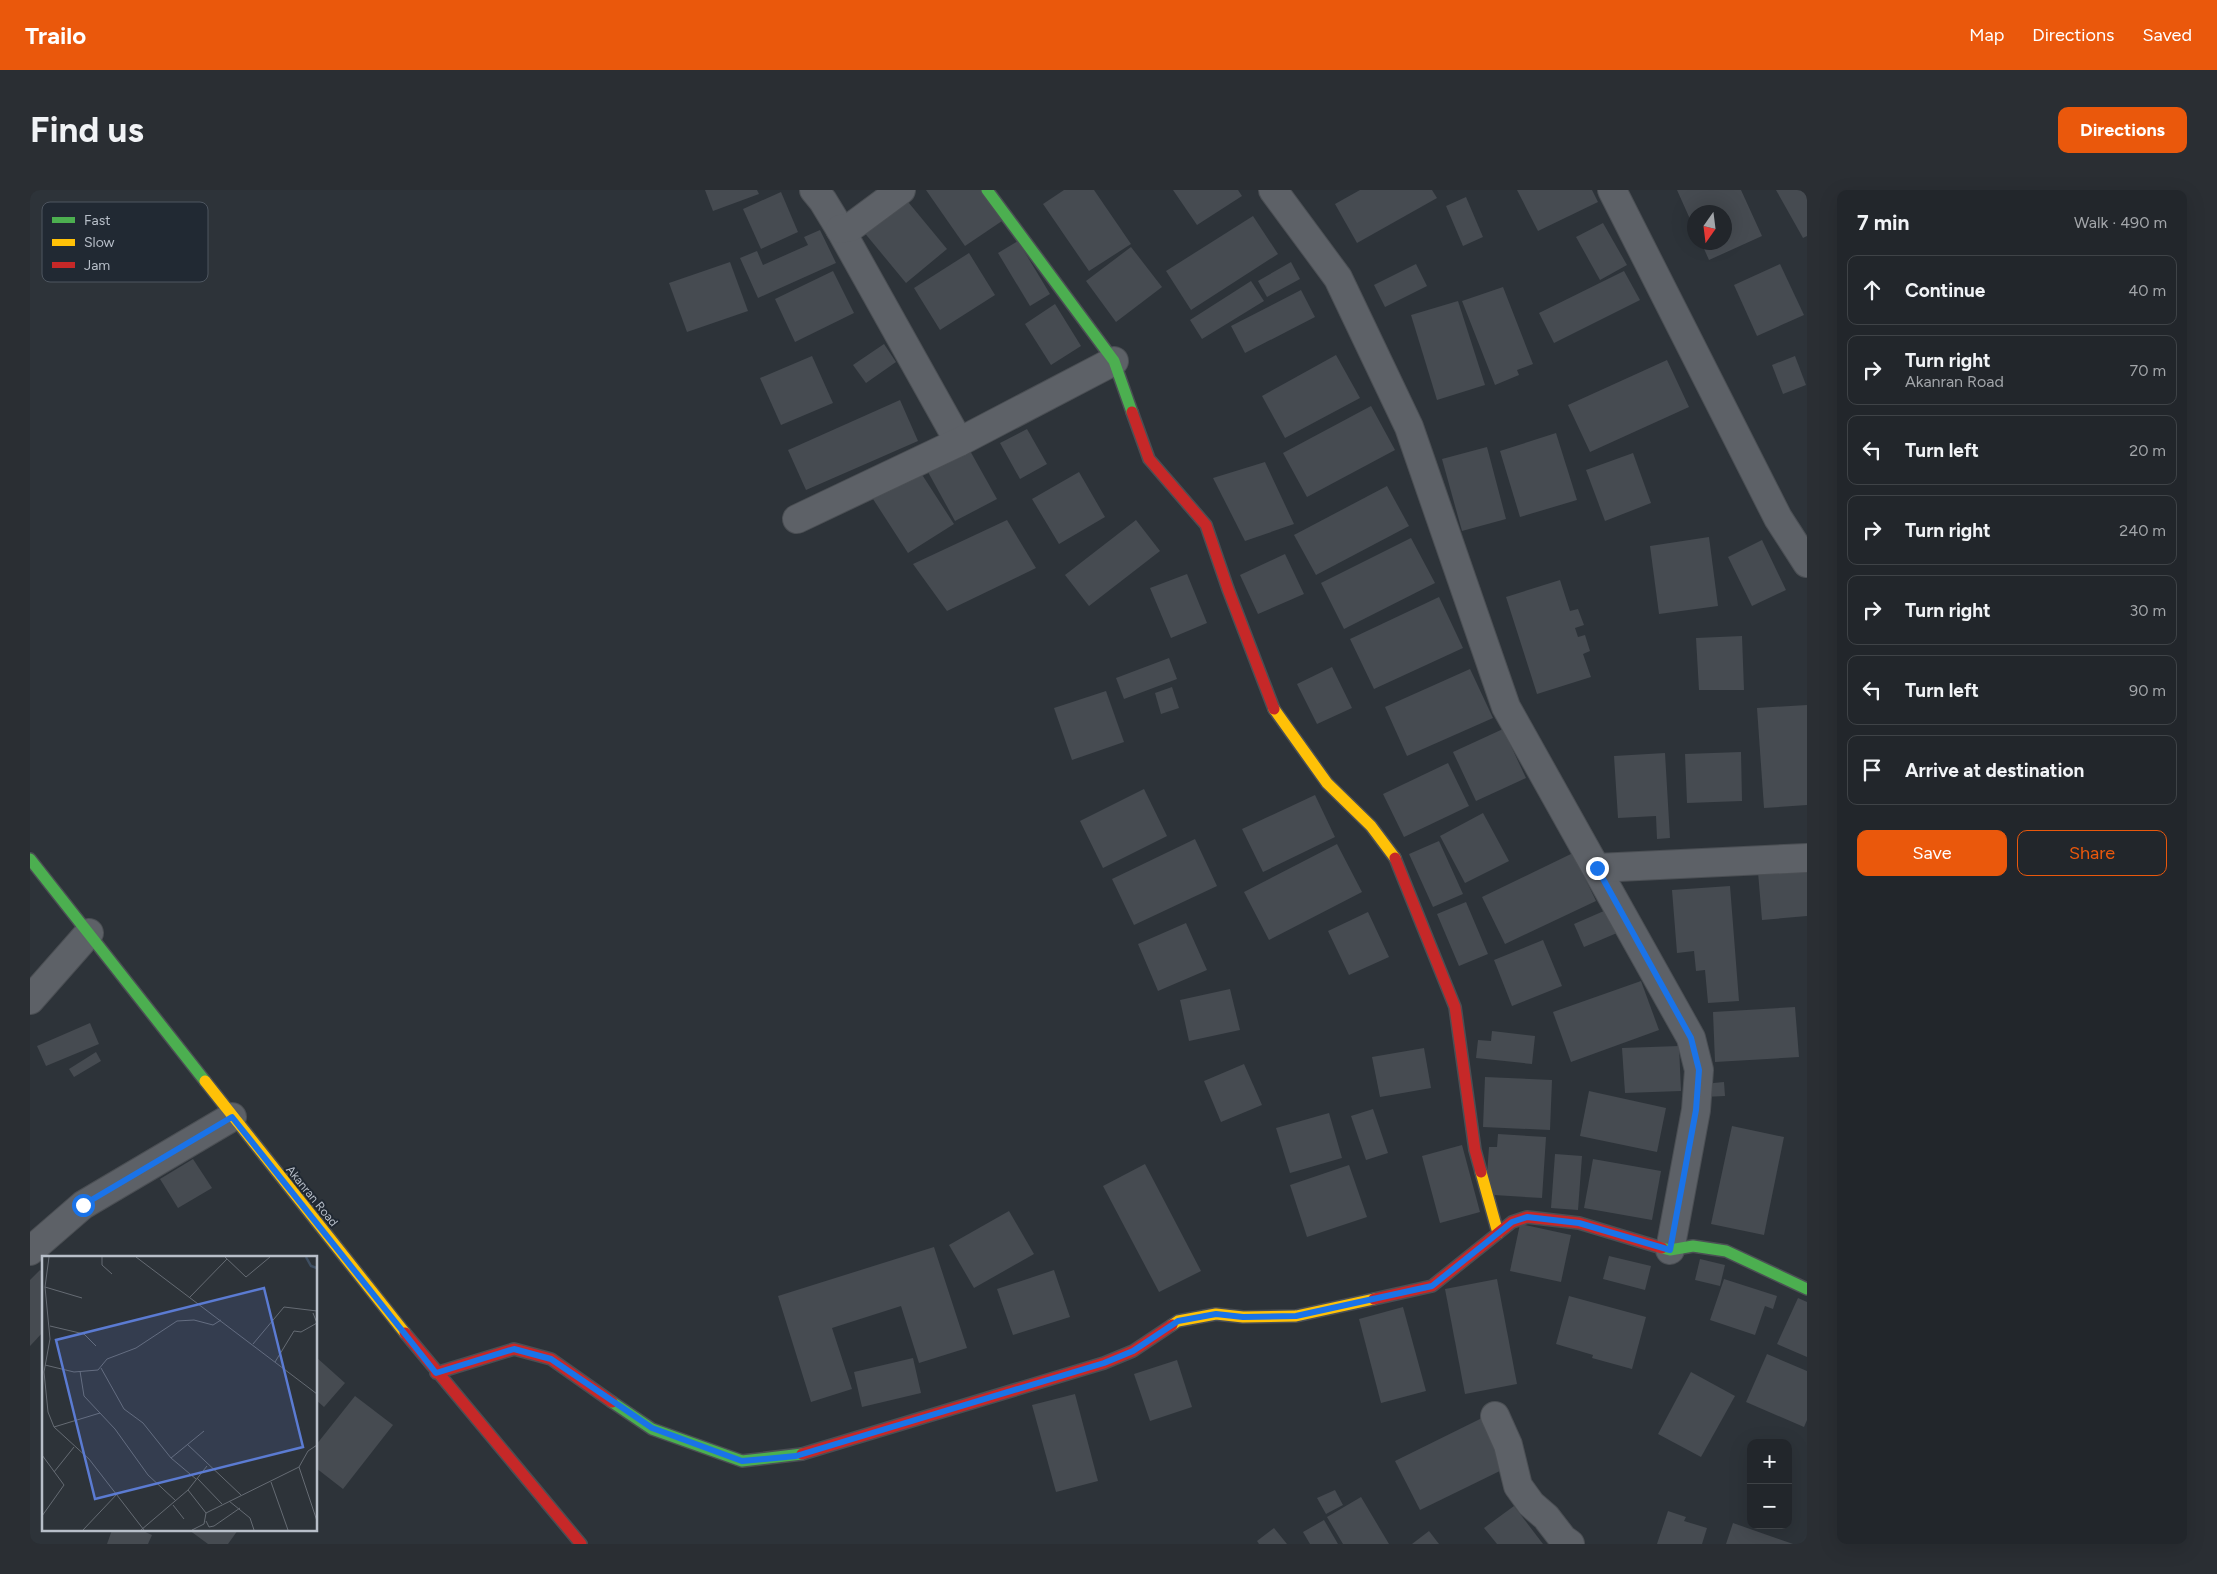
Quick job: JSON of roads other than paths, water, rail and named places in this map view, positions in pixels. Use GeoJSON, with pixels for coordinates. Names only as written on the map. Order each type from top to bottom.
{"type":"FeatureCollection","features":[{"type":"Feature","properties":{"kind":"street"},"geometry":{"type":"LineString","coordinates":[[814,190],[840,229],[959,442]]}},
{"type":"Feature","properties":{"kind":"street"},"geometry":{"type":"LineString","coordinates":[[840,229],[851,227],[900,190]]}},
{"type":"Feature","properties":{"kind":"street"},"geometry":{"type":"LineString","coordinates":[[987,190],[1114,361],[1149,459],[1206,525],[1228,590],[1271,704],[1327,783],[1371,826],[1393,853],[1455,1007],[1475,1150],[1498,1233]]}},
{"type":"Feature","properties":{"kind":"street"},"geometry":{"type":"LineString","coordinates":[[1273,190],[1338,278],[1405,418],[1506,707],[1691,1038],[1699,1070],[1696,1110],[1670,1250]]}},
{"type":"Feature","properties":{"kind":"street"},"geometry":{"type":"LineString","coordinates":[[1615,191],[1778,518],[1807,563]]}},
{"type":"Feature","properties":{"kind":"street"},"geometry":{"type":"LineString","coordinates":[[797,520],[959,442],[1114,361]]}},
{"type":"Feature","properties":{"kind":"street"},"geometry":{"type":"LineString","coordinates":[[1597,868],[1807,858]]}},
{"type":"Feature","properties":{"kind":"street","name":"Akanran Road"},"geometry":{"type":"LineString","coordinates":[[30,859],[436,1373],[581,1544]]}},
{"type":"Feature","properties":{"kind":"street"},"geometry":{"type":"LineString","coordinates":[[30,1000],[89,933]]}},
{"type":"Feature","properties":{"kind":"street"},"geometry":{"type":"LineString","coordinates":[[30,1251],[83,1205],[232,1117]]}},
{"type":"Feature","properties":{"kind":"street"},"geometry":{"type":"LineString","coordinates":[[436,1373],[514,1349],[551,1359],[652,1428],[742,1461],[796,1456],[1104,1363],[1133,1351],[1178,1321],[1216,1314],[1243,1317],[1296,1316],[1432,1286],[1512,1222],[1527,1217],[1579,1223],[1670,1250],[1694,1246],[1726,1251],[1807,1289]]}},
{"type":"Feature","properties":{"kind":"street"},"geometry":{"type":"LineString","coordinates":[[1495,1416],[1508,1445],[1518,1486],[1531,1504],[1546,1517],[1563,1539],[1570,1544]]}}]}
